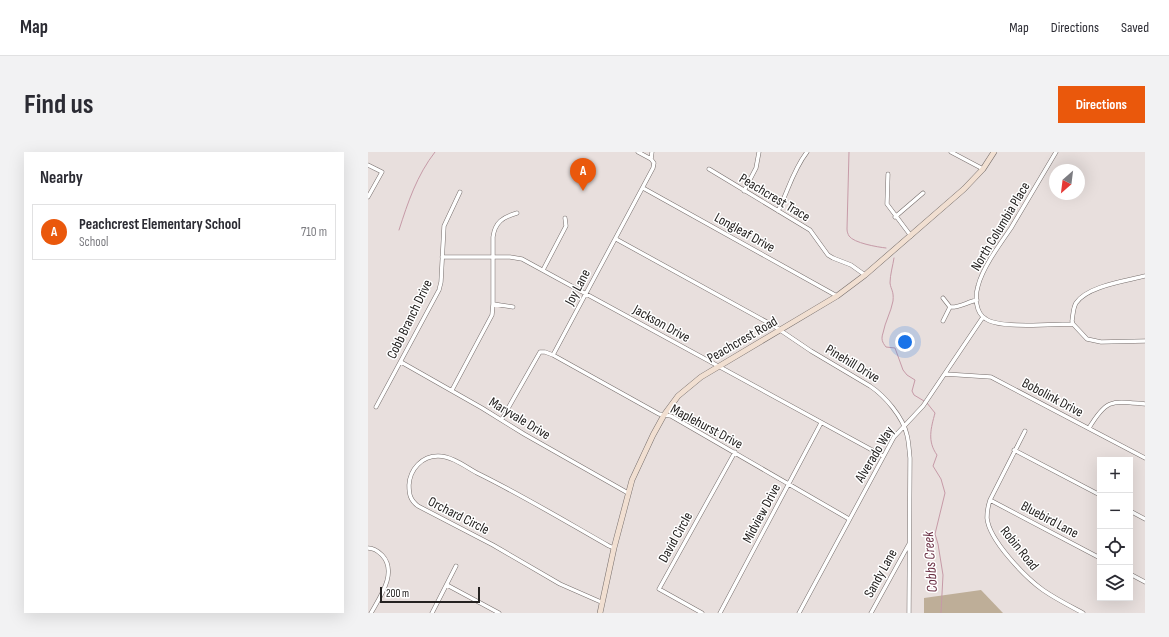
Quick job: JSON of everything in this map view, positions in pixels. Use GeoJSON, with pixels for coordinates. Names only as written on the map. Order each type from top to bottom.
{"type":"FeatureCollection","features":[{"type":"Feature","properties":{"kind":"street"},"geometry":{"type":"LineString","coordinates":[[639,152],[650,159],[652,152]]}},
{"type":"Feature","properties":{"kind":"street"},"geometry":{"type":"LineString","coordinates":[[744,191],[756,168],[759,152]]}},
{"type":"Feature","properties":{"kind":"street"},"geometry":{"type":"LineString","coordinates":[[778,211],[794,172],[807,152]]}},
{"type":"Feature","properties":{"kind":"street"},"geometry":{"type":"LineString","coordinates":[[951,152],[983,169]]}},
{"type":"Feature","properties":{"kind":"street","name":"Peachcrest Road"},"geometry":{"type":"LineString","coordinates":[[600,613],[601,602],[614,548],[635,471],[664,415],[678,396],[688,387],[718,367],[837,296],[865,275],[964,189],[983,169],[994,152]]}},
{"type":"Feature","properties":{"kind":"street","name":"North Columbia Place"},"geometry":{"type":"LineString","coordinates":[[983,317],[979,311],[977,300],[978,284],[990,260],[1026,204],[1056,152]]}},
{"type":"Feature","properties":{"kind":"street","name":"Joy Lane"},"geometry":{"type":"LineString","coordinates":[[553,355],[643,188],[654,165],[650,159]]}},
{"type":"Feature","properties":{"kind":"street"},"geometry":{"type":"LineString","coordinates":[[368,165],[382,172],[368,197]]}},
{"type":"Feature","properties":{"kind":"street","name":"Peachcrest Trace"},"geometry":{"type":"LineString","coordinates":[[708,169],[810,230],[828,255],[850,265],[865,275]]}},
{"type":"Feature","properties":{"kind":"street"},"geometry":{"type":"LineString","coordinates":[[888,174],[887,204],[895,217],[911,236]]}},
{"type":"Feature","properties":{"kind":"street","name":"Longleaf Drive"},"geometry":{"type":"LineString","coordinates":[[643,188],[837,296]]}},
{"type":"Feature","properties":{"kind":"street","name":"Cobb Branch Drive"},"geometry":{"type":"LineString","coordinates":[[376,408],[439,290],[441,282],[444,226],[460,192]]}},
{"type":"Feature","properties":{"kind":"street"},"geometry":{"type":"LineString","coordinates":[[895,217],[923,193]]}},
{"type":"Feature","properties":{"kind":"street"},"geometry":{"type":"LineString","coordinates":[[452,390],[492,315],[493,237],[496,226],[503,218],[517,213]]}},
{"type":"Feature","properties":{"kind":"street"},"geometry":{"type":"LineString","coordinates":[[543,270],[566,226],[565,218]]}},
{"type":"Feature","properties":{"kind":"street","name":"Pinehill Drive"},"geometry":{"type":"LineString","coordinates":[[616,239],[774,326],[879,392],[889,403],[904,426],[910,458],[909,613]]}},
{"type":"Feature","properties":{"kind":"street","name":"Jackson Drive"},"geometry":{"type":"LineString","coordinates":[[442,257],[518,258],[543,270],[883,456]]}},
{"type":"Feature","properties":{"kind":"street"},"geometry":{"type":"LineString","coordinates":[[1145,276],[1099,288],[1080,298],[1075,304],[1072,317],[1073,324],[1087,339],[1101,342],[1145,341]]}},
{"type":"Feature","properties":{"kind":"street"},"geometry":{"type":"LineString","coordinates":[[943,298],[950,308]]}},
{"type":"Feature","properties":{"kind":"street"},"geometry":{"type":"LineString","coordinates":[[950,308],[959,307],[968,302],[977,300]]}},
{"type":"Feature","properties":{"kind":"street"},"geometry":{"type":"LineString","coordinates":[[493,304],[512,307]]}},
{"type":"Feature","properties":{"kind":"street"},"geometry":{"type":"LineString","coordinates":[[942,321],[950,308]]}},
{"type":"Feature","properties":{"kind":"street"},"geometry":{"type":"LineString","coordinates":[[983,317],[992,322],[1012,324],[1073,324]]}},
{"type":"Feature","properties":{"kind":"street","name":"Alverado Way"},"geometry":{"type":"LineString","coordinates":[[799,613],[894,437],[923,406],[983,317]]}},
{"type":"Feature","properties":{"kind":"street"},"geometry":{"type":"LineString","coordinates":[[502,419],[540,352],[553,355]]}},
{"type":"Feature","properties":{"kind":"street","name":"Maplehurst Drive"},"geometry":{"type":"LineString","coordinates":[[553,355],[659,414],[671,416],[849,519]]}},
{"type":"Feature","properties":{"kind":"street","name":"Maryvale Drive"},"geometry":{"type":"LineString","coordinates":[[401,362],[452,390],[502,419],[524,434],[628,493]]}},
{"type":"Feature","properties":{"kind":"street","name":"Bobolink Drive"},"geometry":{"type":"LineString","coordinates":[[945,374],[991,377],[1145,458]]}},
{"type":"Feature","properties":{"kind":"street"},"geometry":{"type":"LineString","coordinates":[[1089,428],[1096,416],[1106,405],[1122,402],[1145,404]]}},
{"type":"Feature","properties":{"kind":"street","name":"Midview Drive"},"geometry":{"type":"LineString","coordinates":[[720,613],[821,423]]}},
{"type":"Feature","properties":{"kind":"street","name":"Robin Road"},"geometry":{"type":"LineString","coordinates":[[1025,431],[1014,450],[990,500],[987,518],[992,535],[1021,571],[1043,590],[1083,613]]}},
{"type":"Feature","properties":{"kind":"street"},"geometry":{"type":"LineString","coordinates":[[1014,450],[1097,493]]}},
{"type":"Feature","properties":{"kind":"street","name":"David Circle"},"geometry":{"type":"LineString","coordinates":[[702,613],[659,589],[735,452]]}},
{"type":"Feature","properties":{"kind":"street","name":"Orchard Circle"},"geometry":{"type":"LineString","coordinates":[[601,602],[560,584],[493,545],[418,506],[410,497],[409,481],[411,474],[420,461],[428,457],[446,457],[515,492],[614,548]]}},
{"type":"Feature","properties":{"kind":"street","name":"Bluebird Lane"},"geometry":{"type":"LineString","coordinates":[[990,500],[1097,556]]}},
{"type":"Feature","properties":{"kind":"street"},"geometry":{"type":"LineString","coordinates":[[1133,513],[1145,519]]}},
{"type":"Feature","properties":{"kind":"street","name":"Sandy Lane"},"geometry":{"type":"LineString","coordinates":[[871,613],[909,543]]}},
{"type":"Feature","properties":{"kind":"street"},"geometry":{"type":"LineString","coordinates":[[368,548],[376,550],[383,556],[388,569],[385,588],[371,613]]}},
{"type":"Feature","properties":{"kind":"street"},"geometry":{"type":"LineString","coordinates":[[432,613],[456,566]]}},
{"type":"Feature","properties":{"kind":"street"},"geometry":{"type":"LineString","coordinates":[[1133,576],[1145,582]]}},
{"type":"Feature","properties":{"kind":"street"},"geometry":{"type":"LineString","coordinates":[[447,585],[499,613]]}},
{"type":"Feature","properties":{"kind":"shaded area"},"geometry":{"type":"Polygon","coordinates":[[[981,590],[1003,613],[924,613],[924,598],[981,590]]]}},
{"type":"Feature","properties":{"kind":"waterway"},"geometry":{"type":"LineString","coordinates":[[399,230],[418,179],[435,152]]}},
{"type":"Feature","properties":{"kind":"waterway","name":"Cobbs Creek"},"geometry":{"type":"LineString","coordinates":[[849,152],[848,234],[856,241],[861,243],[886,248]]}},
{"type":"Feature","properties":{"kind":"waterway","name":"Cobbs Creek"},"geometry":{"type":"LineString","coordinates":[[894,258],[890,283],[893,293],[893,301],[882,340],[886,347],[895,348],[903,370],[907,375],[915,380],[912,391],[914,395],[924,401]]}},
{"type":"Feature","properties":{"kind":"waterway","name":"Cobbs Creek"},"geometry":{"type":"LineString","coordinates":[[927,403],[935,413],[931,429],[931,440],[937,455],[933,466],[941,479],[945,493],[935,534],[943,575],[941,613]]}},
{"type":"Feature","properties":{"kind":"place","name":"Peachcrest Elementary School"},"geometry":{"type":"Point","coordinates":[583,191]}}]}
